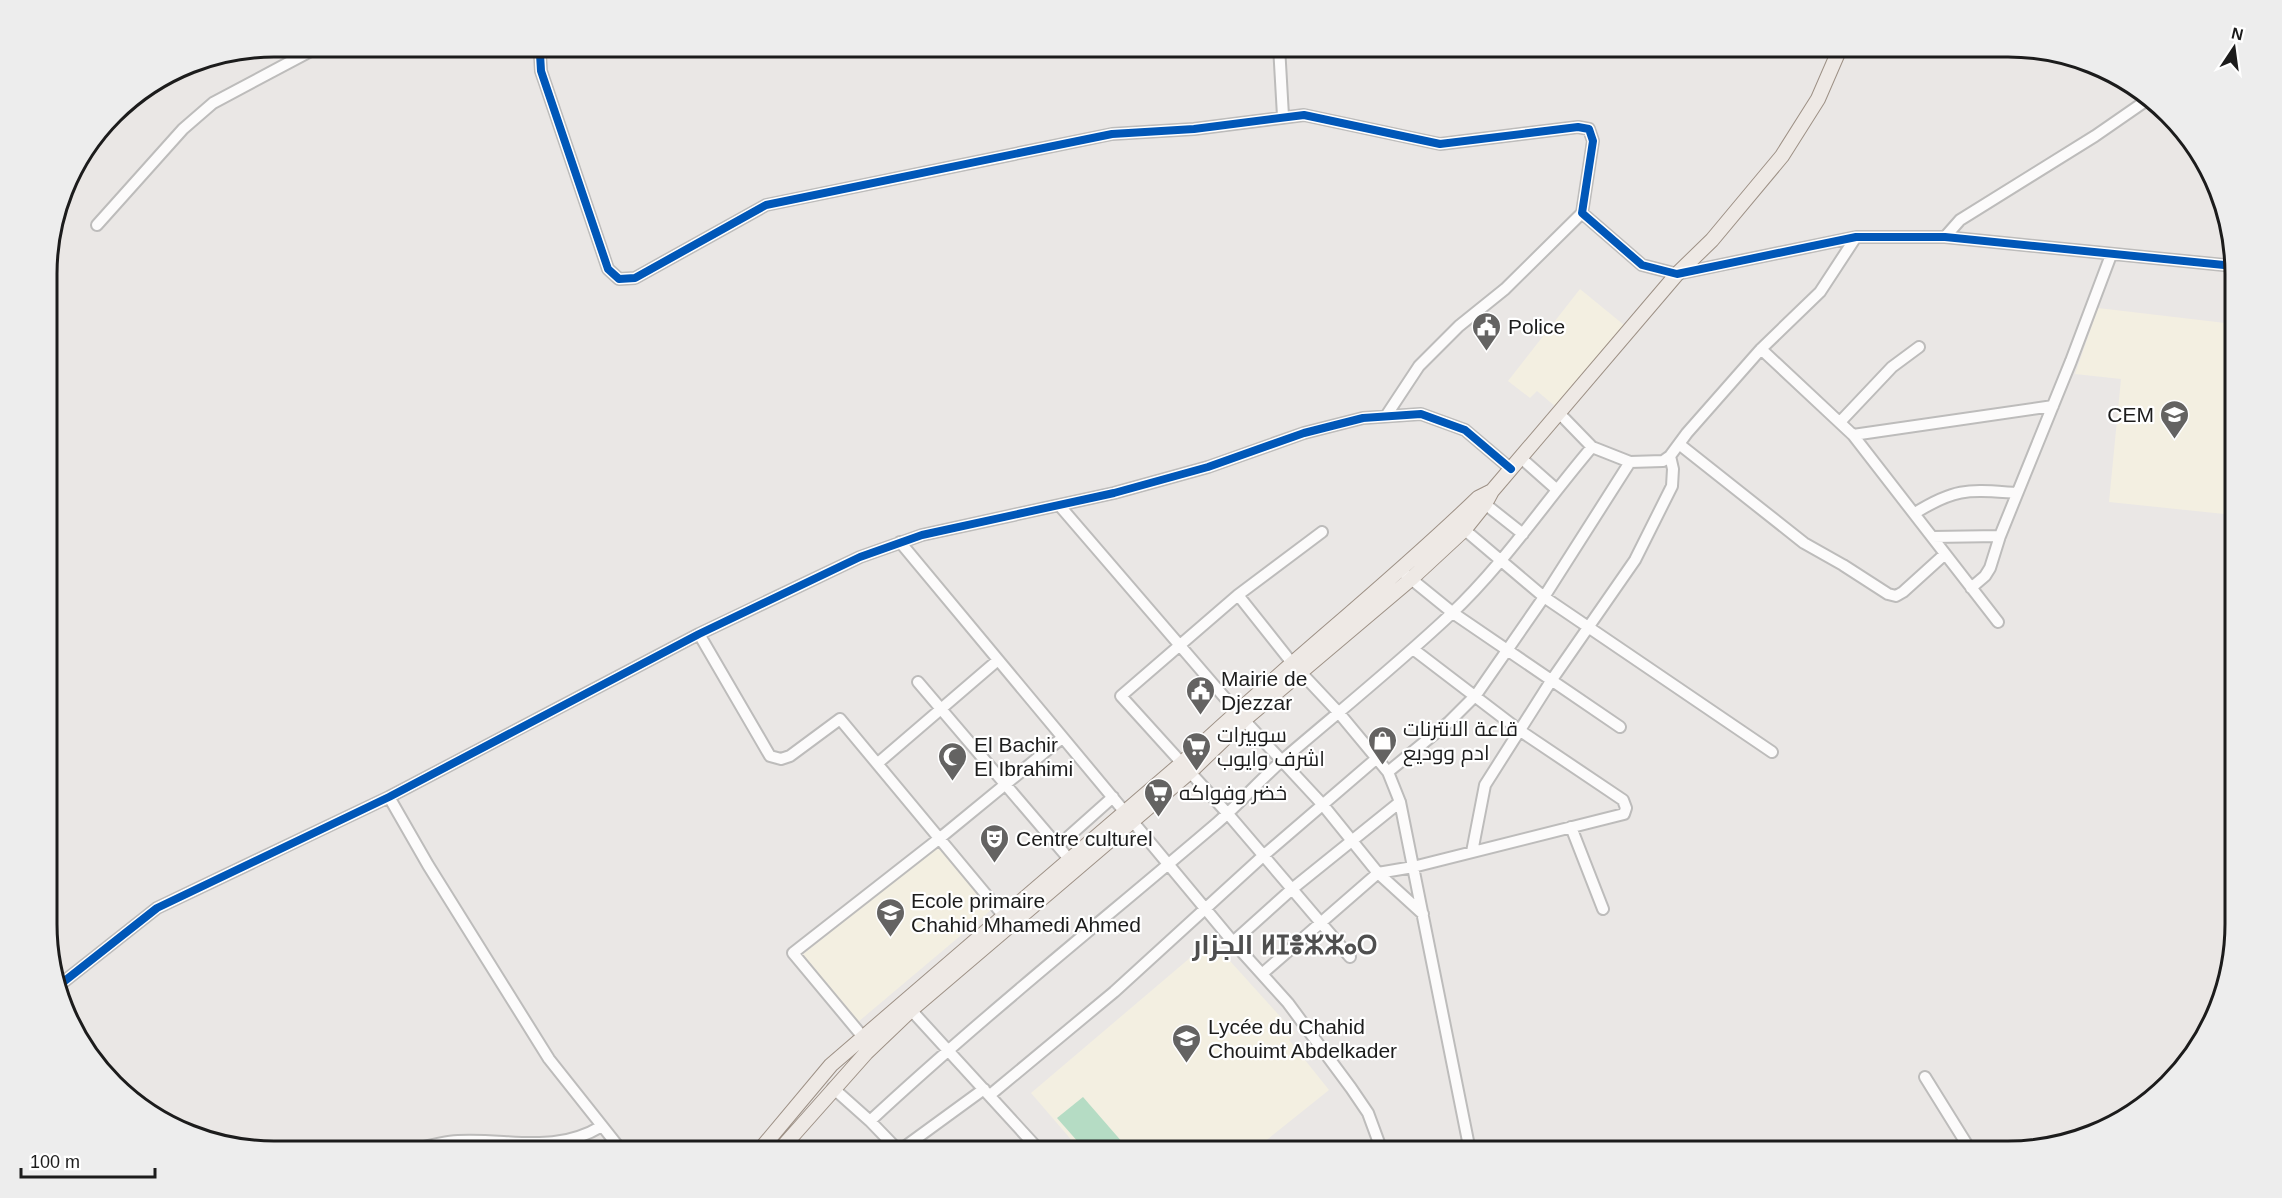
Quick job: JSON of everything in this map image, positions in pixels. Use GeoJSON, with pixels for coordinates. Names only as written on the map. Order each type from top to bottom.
{"type":"FeatureCollection","features":[{"type":"Feature","properties":{"kind":"main road"},"geometry":{"type":"LineString","coordinates":[[788,1141],[833,1088],[867,1042],[1186,767],[1240,715],[1405,575],[1460,525],[1521,458],[1677,274],[1712,240],[1782,156],[1818,99],[1836,57]]}},
{"type":"Feature","properties":{"kind":"main road"},"geometry":{"type":"LineString","coordinates":[[767,1141],[831,1065],[911,1010],[1008,921],[1069,859],[1129,816]]}},
{"type":"Feature","properties":{"kind":"street"},"geometry":{"type":"LineString","coordinates":[[97,225],[183,129],[213,103],[299,57]]}},
{"type":"Feature","properties":{"kind":"street"},"geometry":{"type":"LineString","coordinates":[[540,57],[541,71],[608,269],[619,279],[635,278],[766,205],[1112,134],[1194,129],[1304,115],[1440,144],[1578,127],[1589,129],[1593,141],[1582,213],[1505,289],[1459,326],[1419,366],[1386,416]]}},
{"type":"Feature","properties":{"kind":"street"},"geometry":{"type":"LineString","coordinates":[[1280,57],[1283,116]]}},
{"type":"Feature","properties":{"kind":"street"},"geometry":{"type":"LineString","coordinates":[[1945,237],[1960,219],[2095,136],[2142,104]]}},
{"type":"Feature","properties":{"kind":"street"},"geometry":{"type":"LineString","coordinates":[[1582,213],[1642,265],[1677,274],[1856,237],[1945,237],[2225,265]]}},
{"type":"Feature","properties":{"kind":"street"},"geometry":{"type":"LineString","coordinates":[[1559,414],[1592,447],[1630,462],[1663,461],[1670,456],[1761,349],[1820,292],[1856,237]]}},
{"type":"Feature","properties":{"kind":"street"},"geometry":{"type":"LineString","coordinates":[[1971,588],[1985,576],[1990,568],[2000,536],[2111,255]]}},
{"type":"Feature","properties":{"kind":"street"},"geometry":{"type":"LineString","coordinates":[[1840,422],[1892,367],[1919,347]]}},
{"type":"Feature","properties":{"kind":"street"},"geometry":{"type":"LineString","coordinates":[[1761,349],[1853,435],[1998,622]]}},
{"type":"Feature","properties":{"kind":"street"},"geometry":{"type":"LineString","coordinates":[[1853,435],[2053,406]]}},
{"type":"Feature","properties":{"kind":"street"},"geometry":{"type":"LineString","coordinates":[[64,981],[157,908],[389,796],[699,634],[860,557],[900,542],[922,535],[1114,493],[1208,467],[1304,433],[1364,418],[1420,414],[1465,430],[1511,469]]}},
{"type":"Feature","properties":{"kind":"street"},"geometry":{"type":"LineString","coordinates":[[1679,444],[1804,543],[1888,594],[1896,597],[1945,554]]}},
{"type":"Feature","properties":{"kind":"street"},"geometry":{"type":"LineString","coordinates":[[870,1121],[947,1049],[1228,814],[1283,760],[1453,613],[1502,560],[1556,489],[1592,447]]}},
{"type":"Feature","properties":{"kind":"street"},"geometry":{"type":"LineString","coordinates":[[1472,852],[1485,785],[1551,681],[1635,560],[1672,486],[1673,469],[1670,456]]}},
{"type":"Feature","properties":{"kind":"street"},"geometry":{"type":"LineString","coordinates":[[1521,458],[1556,489]]}},
{"type":"Feature","properties":{"kind":"street"},"geometry":{"type":"LineString","coordinates":[[1388,772],[1449,722],[1476,695],[1544,597],[1630,462]]}},
{"type":"Feature","properties":{"kind":"street"},"geometry":{"type":"LineString","coordinates":[[1915,513],[1941,497],[1967,490],[2017,493]]}},
{"type":"Feature","properties":{"kind":"street"},"geometry":{"type":"LineString","coordinates":[[1482,501],[1523,534]]}},
{"type":"Feature","properties":{"kind":"street"},"geometry":{"type":"LineString","coordinates":[[1059,505],[1240,715],[1323,805],[1378,873],[1423,914]]}},
{"type":"Feature","properties":{"kind":"street"},"geometry":{"type":"LineString","coordinates":[[1460,525],[1544,597],[1590,626],[1772,752]]}},
{"type":"Feature","properties":{"kind":"street"},"geometry":{"type":"LineString","coordinates":[[1322,532],[1238,595],[1121,696],[1228,814],[1350,957]]}},
{"type":"Feature","properties":{"kind":"street"},"geometry":{"type":"LineString","coordinates":[[1932,537],[2000,536]]}},
{"type":"Feature","properties":{"kind":"street"},"geometry":{"type":"LineString","coordinates":[[900,542],[1233,942],[1288,1003],[1368,1113],[1378,1141]]}},
{"type":"Feature","properties":{"kind":"street"},"geometry":{"type":"LineString","coordinates":[[1405,575],[1453,613],[1620,727]]}},
{"type":"Feature","properties":{"kind":"street"},"geometry":{"type":"LineString","coordinates":[[1238,595],[1388,772],[1400,802],[1468,1141]]}},
{"type":"Feature","properties":{"kind":"street"},"geometry":{"type":"LineString","coordinates":[[699,634],[770,756],[781,759],[790,756],[840,719],[1008,921]]}},
{"type":"Feature","properties":{"kind":"street"},"geometry":{"type":"LineString","coordinates":[[1263,973],[1378,873],[1413,867],[1624,814],[1626,808],[1623,800],[1519,730],[1413,649]]}},
{"type":"Feature","properties":{"kind":"street"},"geometry":{"type":"LineString","coordinates":[[878,763],[998,660]]}},
{"type":"Feature","properties":{"kind":"street"},"geometry":{"type":"LineString","coordinates":[[918,682],[1069,859]]}},
{"type":"Feature","properties":{"kind":"street"},"geometry":{"type":"LineString","coordinates":[[867,1042],[793,953],[940,838],[1062,738]]}},
{"type":"Feature","properties":{"kind":"street"},"geometry":{"type":"LineString","coordinates":[[914,1141],[987,1092],[1114,992],[1263,856],[1377,758]]}},
{"type":"Feature","properties":{"kind":"street"},"geometry":{"type":"LineString","coordinates":[[389,796],[428,865],[549,1059],[614,1141]]}},
{"type":"Feature","properties":{"kind":"street"},"geometry":{"type":"LineString","coordinates":[[1058,846],[1113,797]]}},
{"type":"Feature","properties":{"kind":"street"},"geometry":{"type":"LineString","coordinates":[[1233,942],[1292,889],[1400,802]]}},
{"type":"Feature","properties":{"kind":"street"},"geometry":{"type":"LineString","coordinates":[[1571,827],[1603,909]]}},
{"type":"Feature","properties":{"kind":"street"},"geometry":{"type":"LineString","coordinates":[[911,1010],[1031,1141]]}},
{"type":"Feature","properties":{"kind":"street"},"geometry":{"type":"LineString","coordinates":[[1925,1077],[1965,1141]]}},
{"type":"Feature","properties":{"kind":"street"},"geometry":{"type":"LineString","coordinates":[[833,1088],[889,1141]]}},
{"type":"Feature","properties":{"kind":"street"},"geometry":{"type":"LineString","coordinates":[[565,1141],[587,1136],[602,1126]]}},
{"type":"Feature","properties":{"kind":"shaded area"},"geometry":{"type":"Polygon","coordinates":[[[1580,289],[1624,325],[1556,407],[1537,391],[1530,398],[1508,381],[1580,289]]]}},
{"type":"Feature","properties":{"kind":"shaded area","name":"CEM"},"geometry":{"type":"Polygon","coordinates":[[[2098,308],[2225,323],[2225,514],[2109,502],[2121,379],[2075,374],[2098,308]]]}},
{"type":"Feature","properties":{"kind":"shaded area","name":"Ecole primaire Chahid Mhamedi Ahmed"},"geometry":{"type":"Polygon","coordinates":[[[938,847],[991,910],[858,1022],[803,954],[938,847]]]}},
{"type":"Feature","properties":{"kind":"shaded area","name":"Lycée du Chahid Chouimt Abdelkader"},"geometry":{"type":"Polygon","coordinates":[[[1211,940],[1295,1033],[1289,1040],[1329,1090],[1265,1141],[1072,1141],[1031,1093],[1211,940]]]}},
{"type":"Feature","properties":{"kind":"green space"},"geometry":{"type":"Polygon","coordinates":[[[1083,1097],[1121,1141],[1077,1141],[1057,1118],[1083,1097]]]}},
{"type":"Feature","properties":{"kind":"cycle path"},"geometry":{"type":"LineString","coordinates":[[540,57],[541,71],[608,269],[619,279],[635,278],[766,205],[1112,134],[1194,129],[1304,115],[1440,144],[1578,127],[1589,129],[1593,141],[1582,213],[1642,265],[1677,274],[1856,237],[1945,237],[2225,265]]}},
{"type":"Feature","properties":{"kind":"cycle path"},"geometry":{"type":"LineString","coordinates":[[64,981],[157,908],[389,797],[699,634],[860,557],[922,535],[1114,493],[1208,467],[1304,433],[1363,418],[1421,414],[1465,430],[1511,469]]}},
{"type":"Feature","properties":{"kind":"place","name":"Police"},"geometry":{"type":"Point","coordinates":[1487,352]}},
{"type":"Feature","properties":{"kind":"place","name":"CEM"},"geometry":{"type":"Point","coordinates":[2175,440]}},
{"type":"Feature","properties":{"kind":"place","name":"Mairie de Djezzar"},"geometry":{"type":"Point","coordinates":[1200,716]}},
{"type":"Feature","properties":{"kind":"place","name":"قاعة الانترنات ادم ووديع"},"geometry":{"type":"Point","coordinates":[1382,766]}},
{"type":"Feature","properties":{"kind":"place","name":"سوبيرات اشرف وايوب"},"geometry":{"type":"Point","coordinates":[1196,772]}},
{"type":"Feature","properties":{"kind":"place","name":"El Bachir El Ibrahimi"},"geometry":{"type":"Point","coordinates":[953,782]}},
{"type":"Feature","properties":{"kind":"place","name":"خضر وفواكه"},"geometry":{"type":"Point","coordinates":[1158,818]}},
{"type":"Feature","properties":{"kind":"place","name":"Centre culturel"},"geometry":{"type":"Point","coordinates":[995,864]}},
{"type":"Feature","properties":{"kind":"place","name":"Ecole primaire Chahid Mhamedi Ahmed"},"geometry":{"type":"Point","coordinates":[890,938]}},
{"type":"Feature","properties":{"kind":"place","name":"Lycée du Chahid Chouimt Abdelkader"},"geometry":{"type":"Point","coordinates":[1187,1064]}},
{"type":"Feature","properties":{"kind":"district","name":"الجزار ⵍⵊⴻⵣⵣⴰⵔ"},"geometry":{"type":"Point","coordinates":[1285,945]}}]}
